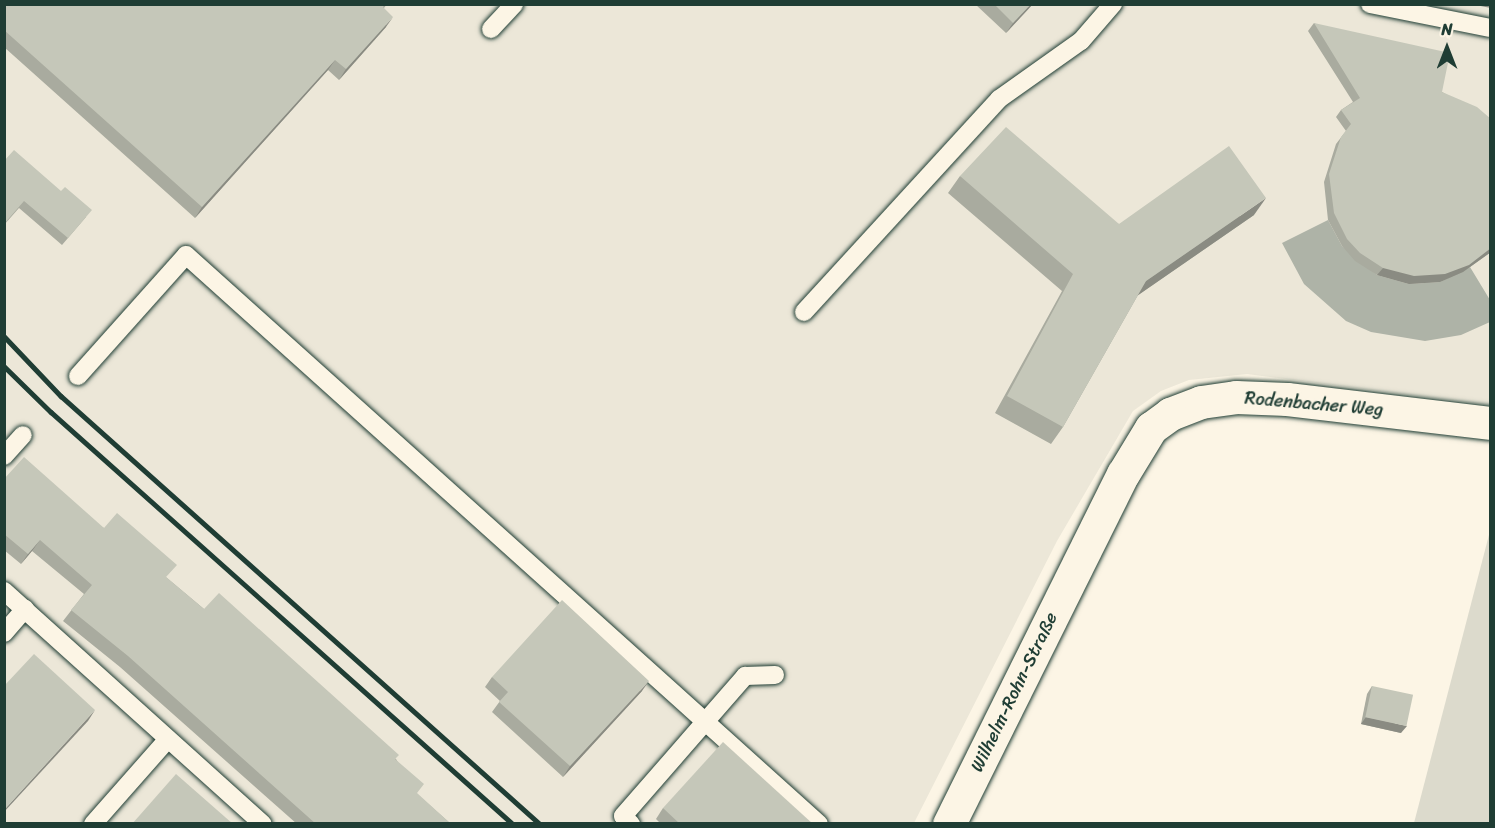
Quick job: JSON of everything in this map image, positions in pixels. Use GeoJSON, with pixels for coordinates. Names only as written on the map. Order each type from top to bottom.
{"type":"FeatureCollection","features":[{"type":"Feature","properties":{"kind":"street","name":"Rodenbacher Weg"},"geometry":{"type":"LineString","coordinates":[[1078,561],[1139,442],[1170,414],[1201,402],[1236,397],[1287,399],[1491,423]]}},
{"type":"Feature","properties":{"kind":"street","name":"Wilhelm-Rohn-Straße"},"geometry":{"type":"LineString","coordinates":[[949,824],[1078,561]]}},
{"type":"Feature","properties":{"kind":"lane"},"geometry":{"type":"LineString","coordinates":[[491,29],[514,4]]}},
{"type":"Feature","properties":{"kind":"lane"},"geometry":{"type":"LineString","coordinates":[[804,312],[999,99],[1081,41],[1113,4]]}},
{"type":"Feature","properties":{"kind":"lane"},"geometry":{"type":"LineString","coordinates":[[1370,4],[1491,28]]}},
{"type":"Feature","properties":{"kind":"lane"},"geometry":{"type":"LineString","coordinates":[[78,375],[186,255],[819,824]]}},
{"type":"Feature","properties":{"kind":"lane"},"geometry":{"type":"LineString","coordinates":[[4,456],[23,435]]}},
{"type":"Feature","properties":{"kind":"lane"},"geometry":{"type":"LineString","coordinates":[[4,591],[263,824]]}},
{"type":"Feature","properties":{"kind":"lane"},"geometry":{"type":"LineString","coordinates":[[4,633],[25,609]]}},
{"type":"Feature","properties":{"kind":"lane"},"geometry":{"type":"LineString","coordinates":[[631,824],[623,816],[745,676],[775,675]]}},
{"type":"Feature","properties":{"kind":"lane"},"geometry":{"type":"LineString","coordinates":[[93,824],[168,739]]}},
{"type":"Feature","properties":{"kind":"shaded area"},"geometry":{"type":"Polygon","coordinates":[[[5,5],[1490,5],[1490,405],[1247,374],[1189,380],[1161,391],[1133,411],[1057,541],[914,823],[5,824],[5,5]]]}},
{"type":"Feature","properties":{"kind":"shaded area"},"geometry":{"type":"Polygon","coordinates":[[[1328,220],[1342,246],[1377,275],[1409,284],[1440,282],[1470,267],[1490,300],[1490,322],[1461,335],[1425,341],[1371,332],[1346,321],[1304,284],[1282,243],[1328,220]]]}},
{"type":"Feature","properties":{"kind":"shaded area"},"geometry":{"type":"Polygon","coordinates":[[[1490,531],[1490,823],[1414,823],[1490,531]]]}},
{"type":"Feature","properties":{"kind":"building"},"geometry":{"type":"Polygon","coordinates":[[[4,4],[385,4],[383,7],[393,17],[346,69],[335,60],[202,207],[4,30],[4,4]]]}},
{"type":"Feature","properties":{"kind":"building"},"geometry":{"type":"Polygon","coordinates":[[[994,4],[1031,4],[1013,23],[994,4]]]}},
{"type":"Feature","properties":{"kind":"building"},"geometry":{"type":"Polygon","coordinates":[[[1314,23],[1450,53],[1442,92],[1477,107],[1491,119],[1491,248],[1469,265],[1445,274],[1414,276],[1383,268],[1360,253],[1347,239],[1334,213],[1329,174],[1341,137],[1351,124],[1341,110],[1360,98],[1314,23]]]}},
{"type":"Feature","properties":{"kind":"building"},"geometry":{"type":"Polygon","coordinates":[[[1006,127],[1119,224],[1229,146],[1266,198],[1146,281],[1063,427],[1007,396],[1073,274],[960,176],[1006,127]]]}},
{"type":"Feature","properties":{"kind":"building"},"geometry":{"type":"Polygon","coordinates":[[[14,150],[61,191],[65,187],[92,210],[68,238],[24,201],[4,224],[4,161],[14,150]]]}},
{"type":"Feature","properties":{"kind":"building"},"geometry":{"type":"Polygon","coordinates":[[[24,457],[104,528],[117,513],[177,565],[166,577],[204,609],[219,593],[399,755],[395,759],[424,784],[417,793],[451,824],[316,824],[128,656],[71,610],[92,585],[40,540],[28,554],[4,534],[4,479],[24,457]]]}},
{"type":"Feature","properties":{"kind":"building"},"geometry":{"type":"Polygon","coordinates":[[[562,600],[649,681],[570,766],[499,702],[508,692],[492,677],[562,600]]]}},
{"type":"Feature","properties":{"kind":"building"},"geometry":{"type":"Polygon","coordinates":[[[34,654],[95,710],[4,810],[4,686],[34,654]]]}},
{"type":"Feature","properties":{"kind":"building"},"geometry":{"type":"Polygon","coordinates":[[[1372,686],[1413,695],[1406,726],[1365,717],[1372,686]]]}},
{"type":"Feature","properties":{"kind":"building"},"geometry":{"type":"Polygon","coordinates":[[[723,742],[813,824],[680,824],[663,808],[723,742]]]}},
{"type":"Feature","properties":{"kind":"building"},"geometry":{"type":"Polygon","coordinates":[[[176,774],[233,824],[132,824],[176,774]]]}},
{"type":"Feature","properties":{"kind":"railway"},"geometry":{"type":"LineString","coordinates":[[4,336],[61,396],[540,824]]}},
{"type":"Feature","properties":{"kind":"railway"},"geometry":{"type":"LineString","coordinates":[[4,366],[51,412],[513,824]]}}]}
